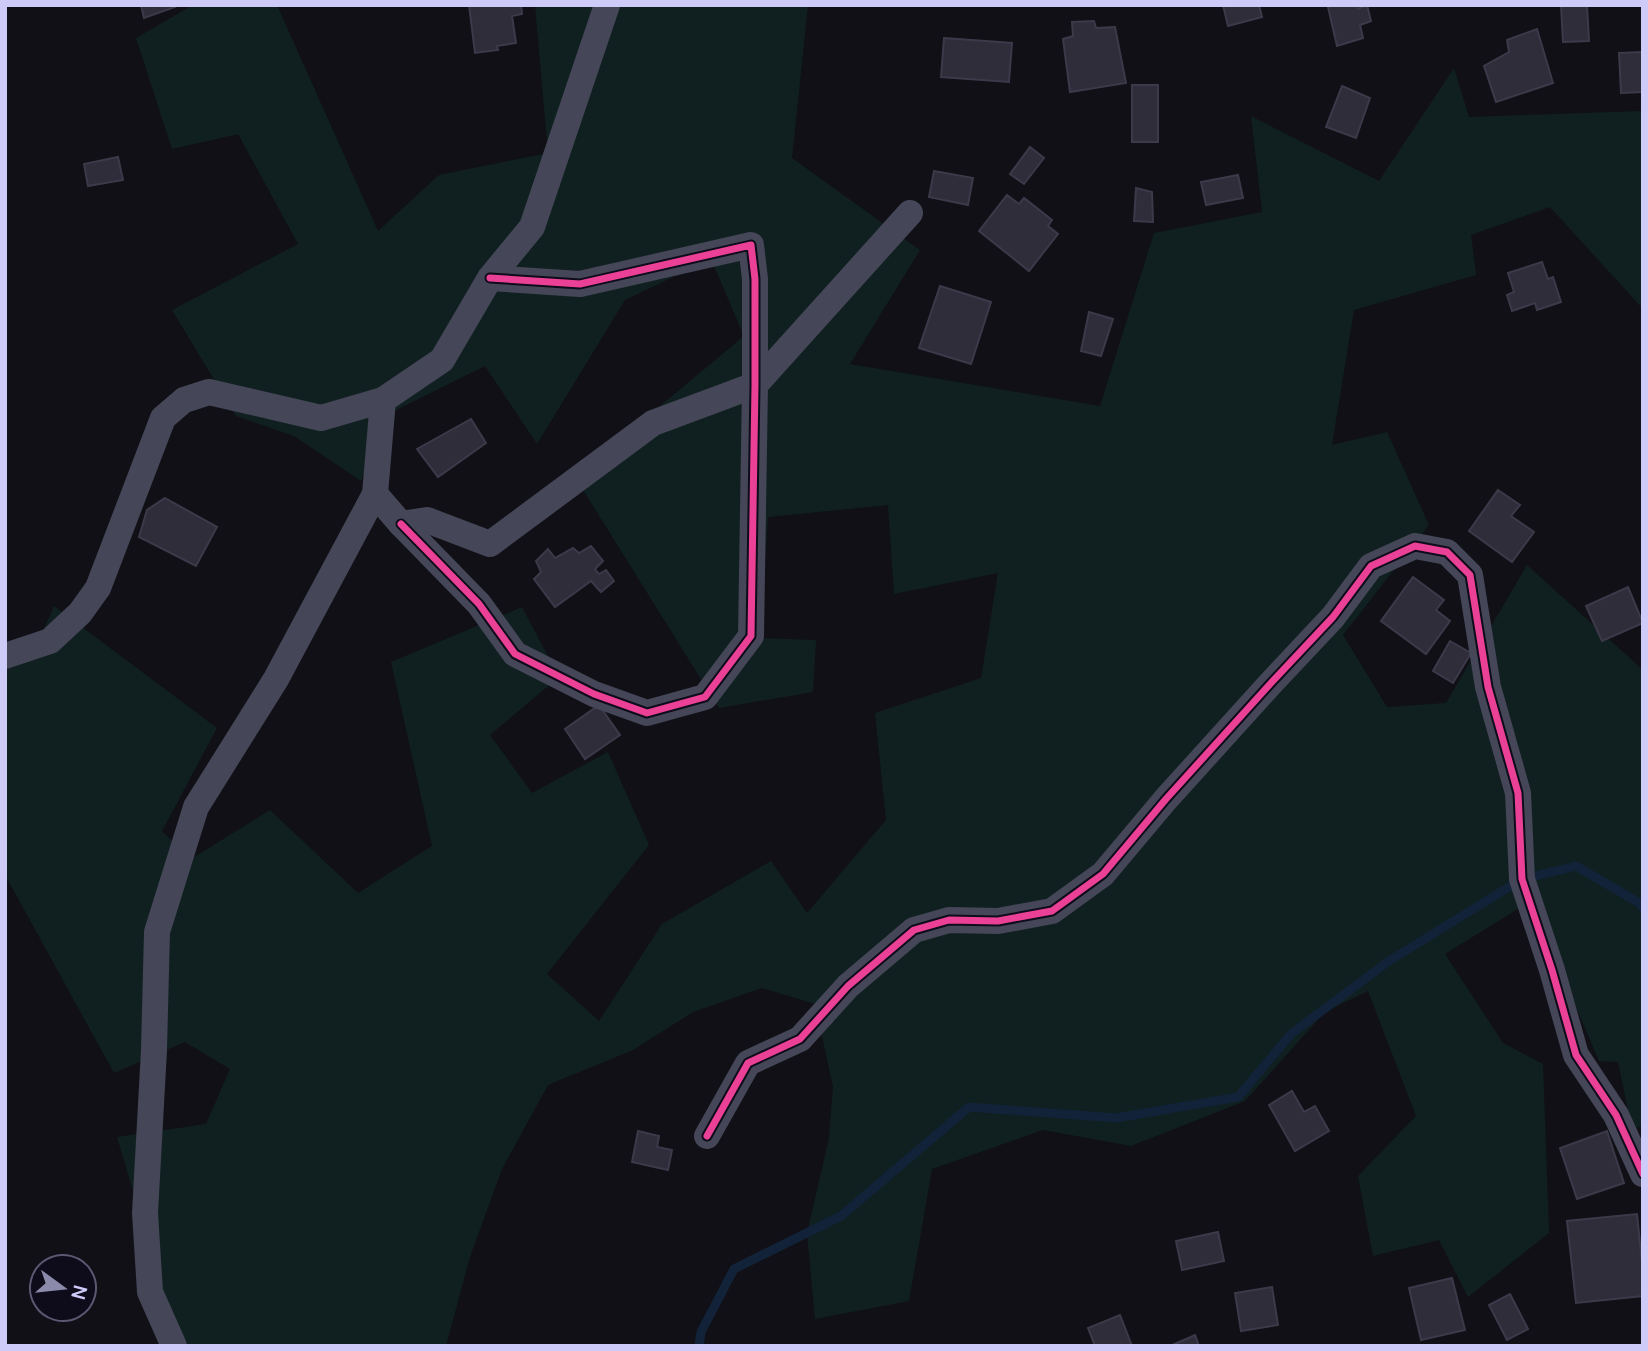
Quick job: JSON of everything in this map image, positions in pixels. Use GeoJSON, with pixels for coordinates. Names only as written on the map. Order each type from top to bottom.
{"type":"FeatureCollection","features":[{"type":"Feature","properties":{"kind":"street"},"geometry":{"type":"LineString","coordinates":[[5,656],[50,641],[80,613],[97,588],[163,418],[184,400],[209,392],[321,418],[383,400],[442,360],[490,278],[531,227],[607,5]]}},
{"type":"Feature","properties":{"kind":"street"},"geometry":{"type":"LineString","coordinates":[[401,524],[427,520],[491,544],[653,423],[755,385],[910,213]]}},
{"type":"Feature","properties":{"kind":"street"},"geometry":{"type":"LineString","coordinates":[[375,494],[479,604],[515,654],[594,694],[647,713],[705,697],[751,636],[755,279],[751,245],[580,284],[490,278]]}},
{"type":"Feature","properties":{"kind":"street"},"geometry":{"type":"LineString","coordinates":[[174,1346],[150,1292],[145,1213],[157,932],[195,807],[276,680],[375,494],[383,400]]}},
{"type":"Feature","properties":{"kind":"street"},"geometry":{"type":"LineString","coordinates":[[707,1136],[748,1063],[800,1039],[848,986],[914,930],[949,920],[998,921],[1052,911],[1103,874],[1166,799],[1333,617],[1371,566],[1415,547],[1447,552],[1470,575],[1488,687],[1518,793],[1521,879],[1552,970],[1576,1055],[1616,1115],[1643,1174]]}},
{"type":"Feature","properties":{"kind":"shaded area"},"geometry":{"type":"Polygon","coordinates":[[[193,5],[277,5],[378,231],[439,175],[548,153],[535,5],[808,5],[792,158],[920,250],[850,364],[1100,406],[1154,233],[1262,212],[1251,116],[1379,181],[1454,68],[1469,117],[1643,111],[1643,309],[1550,207],[1471,235],[1476,275],[1354,310],[1332,445],[1387,432],[1429,525],[1343,635],[1387,707],[1446,703],[1527,565],[1643,670],[1643,1126],[1632,1129],[1618,1062],[1599,1061],[1531,901],[1445,954],[1503,1043],[1543,1064],[1549,1233],[1468,1297],[1439,1240],[1373,1256],[1358,1176],[1416,1116],[1368,991],[1325,1012],[1245,1101],[1131,1146],[1043,1130],[932,1169],[909,1301],[815,1319],[807,1233],[829,1138],[833,1087],[815,1004],[762,988],[693,1012],[633,1050],[548,1085],[502,1169],[470,1257],[446,1346],[172,1346],[168,1308],[117,1137],[206,1124],[230,1069],[185,1042],[114,1073],[5,875],[5,665],[35,650],[54,606],[217,728],[162,831],[191,859],[270,810],[358,893],[432,846],[391,662],[522,607],[559,677],[490,735],[532,793],[608,752],[649,845],[547,974],[599,1021],[662,924],[771,861],[807,913],[886,820],[875,713],[981,678],[998,573],[894,594],[888,505],[768,517],[760,638],[816,640],[813,692],[719,708],[575,477],[744,336],[711,259],[625,300],[537,444],[485,366],[388,414],[361,481],[294,436],[236,416],[172,310],[298,244],[238,134],[172,149],[136,38],[193,5]]]}},
{"type":"Feature","properties":{"kind":"building"},"geometry":{"type":"Polygon","coordinates":[[[141,5],[174,5],[175,7],[144,18],[141,5]]]}},
{"type":"Feature","properties":{"kind":"building"},"geometry":{"type":"Polygon","coordinates":[[[469,5],[521,5],[522,14],[512,16],[516,43],[497,46],[498,50],[475,53],[469,5]]]}},
{"type":"Feature","properties":{"kind":"building"},"geometry":{"type":"Polygon","coordinates":[[[1223,5],[1259,5],[1262,17],[1228,26],[1223,5]]]}},
{"type":"Feature","properties":{"kind":"building"},"geometry":{"type":"Polygon","coordinates":[[[1356,5],[1358,9],[1367,5],[1371,21],[1360,25],[1363,38],[1337,46],[1328,7],[1356,5]]]}},
{"type":"Feature","properties":{"kind":"building"},"geometry":{"type":"Polygon","coordinates":[[[1561,5],[1587,5],[1589,41],[1563,42],[1561,5]]]}},
{"type":"Feature","properties":{"kind":"building"},"geometry":{"type":"Polygon","coordinates":[[[1094,21],[1096,28],[1115,27],[1126,83],[1070,92],[1063,39],[1073,36],[1072,22],[1094,21]]]}},
{"type":"Feature","properties":{"kind":"building"},"geometry":{"type":"Polygon","coordinates":[[[1537,29],[1553,83],[1496,102],[1484,66],[1509,52],[1507,40],[1537,29]]]}},
{"type":"Feature","properties":{"kind":"building"},"geometry":{"type":"Polygon","coordinates":[[[944,38],[1012,43],[1009,82],[941,77],[944,38]]]}},
{"type":"Feature","properties":{"kind":"building"},"geometry":{"type":"Polygon","coordinates":[[[1643,52],[1643,92],[1621,93],[1619,53],[1643,52]]]}},
{"type":"Feature","properties":{"kind":"building"},"geometry":{"type":"Polygon","coordinates":[[[1132,85],[1158,85],[1158,142],[1132,142],[1132,85]]]}},
{"type":"Feature","properties":{"kind":"building"},"geometry":{"type":"Polygon","coordinates":[[[1342,86],[1370,98],[1356,138],[1326,127],[1342,86]]]}},
{"type":"Feature","properties":{"kind":"building"},"geometry":{"type":"Polygon","coordinates":[[[1030,147],[1044,158],[1024,184],[1010,174],[1030,147]]]}},
{"type":"Feature","properties":{"kind":"building"},"geometry":{"type":"Polygon","coordinates":[[[118,157],[123,180],[88,186],[84,164],[118,157]]]}},
{"type":"Feature","properties":{"kind":"building"},"geometry":{"type":"Polygon","coordinates":[[[934,171],[973,178],[968,205],[929,197],[934,171]]]}},
{"type":"Feature","properties":{"kind":"building"},"geometry":{"type":"Polygon","coordinates":[[[1238,175],[1243,198],[1206,205],[1201,182],[1238,175]]]}},
{"type":"Feature","properties":{"kind":"building"},"geometry":{"type":"Polygon","coordinates":[[[1136,188],[1152,192],[1153,222],[1134,221],[1136,188]]]}},
{"type":"Feature","properties":{"kind":"building"},"geometry":{"type":"Polygon","coordinates":[[[1007,195],[1019,204],[1024,198],[1052,220],[1048,226],[1058,234],[1029,271],[979,231],[1007,195]]]}},
{"type":"Feature","properties":{"kind":"building"},"geometry":{"type":"Polygon","coordinates":[[[1542,262],[1548,279],[1553,277],[1561,302],[1537,310],[1535,303],[1512,311],[1507,295],[1514,292],[1508,273],[1542,262]]]}},
{"type":"Feature","properties":{"kind":"building"},"geometry":{"type":"Polygon","coordinates":[[[940,286],[991,302],[971,364],[919,348],[940,286]]]}},
{"type":"Feature","properties":{"kind":"building"},"geometry":{"type":"Polygon","coordinates":[[[1089,312],[1113,319],[1101,356],[1081,351],[1089,312]]]}},
{"type":"Feature","properties":{"kind":"building"},"geometry":{"type":"Polygon","coordinates":[[[471,419],[486,443],[438,477],[417,449],[471,419]]]}},
{"type":"Feature","properties":{"kind":"building"},"geometry":{"type":"Polygon","coordinates":[[[1498,490],[1520,505],[1511,516],[1534,532],[1512,562],[1469,531],[1498,490]]]}},
{"type":"Feature","properties":{"kind":"building"},"geometry":{"type":"Polygon","coordinates":[[[165,498],[217,527],[196,566],[139,537],[147,510],[165,498]]]}},
{"type":"Feature","properties":{"kind":"building"},"geometry":{"type":"Polygon","coordinates":[[[591,546],[603,561],[595,569],[599,574],[606,570],[614,581],[601,592],[591,581],[555,607],[534,579],[541,572],[536,561],[548,549],[555,558],[573,548],[579,553],[591,546]]]}},
{"type":"Feature","properties":{"kind":"building"},"geometry":{"type":"Polygon","coordinates":[[[1413,577],[1444,600],[1436,610],[1450,621],[1426,654],[1381,621],[1413,577]]]}},
{"type":"Feature","properties":{"kind":"building"},"geometry":{"type":"Polygon","coordinates":[[[1628,587],[1643,623],[1602,641],[1586,606],[1628,587]]]}},
{"type":"Feature","properties":{"kind":"building"},"geometry":{"type":"Polygon","coordinates":[[[1450,641],[1471,653],[1453,683],[1433,671],[1450,641]]]}},
{"type":"Feature","properties":{"kind":"building"},"geometry":{"type":"Polygon","coordinates":[[[599,705],[620,735],[585,759],[565,729],[599,705]]]}},
{"type":"Feature","properties":{"kind":"building"},"geometry":{"type":"Polygon","coordinates":[[[1292,1091],[1304,1112],[1315,1106],[1329,1131],[1295,1151],[1269,1105],[1292,1091]]]}},
{"type":"Feature","properties":{"kind":"building"},"geometry":{"type":"Polygon","coordinates":[[[638,1131],[659,1136],[657,1147],[672,1150],[668,1170],[632,1162],[638,1131]]]}},
{"type":"Feature","properties":{"kind":"building"},"geometry":{"type":"Polygon","coordinates":[[[1607,1131],[1624,1183],[1577,1199],[1560,1148],[1607,1131]]]}},
{"type":"Feature","properties":{"kind":"building"},"geometry":{"type":"Polygon","coordinates":[[[1637,1214],[1643,1296],[1576,1303],[1567,1221],[1637,1214]]]}},
{"type":"Feature","properties":{"kind":"building"},"geometry":{"type":"Polygon","coordinates":[[[1218,1232],[1224,1261],[1182,1270],[1176,1241],[1218,1232]]]}},
{"type":"Feature","properties":{"kind":"building"},"geometry":{"type":"Polygon","coordinates":[[[1452,1278],[1465,1330],[1421,1340],[1409,1288],[1452,1278]]]}},
{"type":"Feature","properties":{"kind":"building"},"geometry":{"type":"Polygon","coordinates":[[[1272,1287],[1278,1325],[1241,1331],[1235,1293],[1272,1287]]]}},
{"type":"Feature","properties":{"kind":"building"},"geometry":{"type":"Polygon","coordinates":[[[1510,1294],[1528,1329],[1507,1340],[1489,1305],[1510,1294]]]}},
{"type":"Feature","properties":{"kind":"building"},"geometry":{"type":"Polygon","coordinates":[[[1120,1315],[1132,1346],[1095,1346],[1088,1328],[1120,1315]]]}},
{"type":"Feature","properties":{"kind":"building"},"geometry":{"type":"Polygon","coordinates":[[[1195,1335],[1199,1346],[1170,1346],[1195,1335]]]}},
{"type":"Feature","properties":{"kind":"waterway"},"geometry":{"type":"LineString","coordinates":[[699,1346],[701,1332],[734,1269],[841,1216],[969,1107],[1116,1118],[1238,1097],[1292,1033],[1389,961],[1522,879],[1576,866],[1641,904],[1643,908]]}},
{"type":"Feature","properties":{"kind":"cycle path"},"geometry":{"type":"LineString","coordinates":[[401,524],[479,604],[515,654],[594,694],[647,713],[705,697],[751,636],[755,385],[755,279],[751,245],[580,284],[490,278]]}},
{"type":"Feature","properties":{"kind":"cycle path"},"geometry":{"type":"LineString","coordinates":[[707,1136],[748,1063],[800,1039],[848,986],[914,930],[949,920],[998,921],[1052,911],[1103,874],[1166,799],[1333,617],[1371,566],[1415,546],[1447,552],[1470,575],[1488,687],[1518,793],[1522,879],[1576,1055],[1616,1115],[1643,1174]]}}]}
